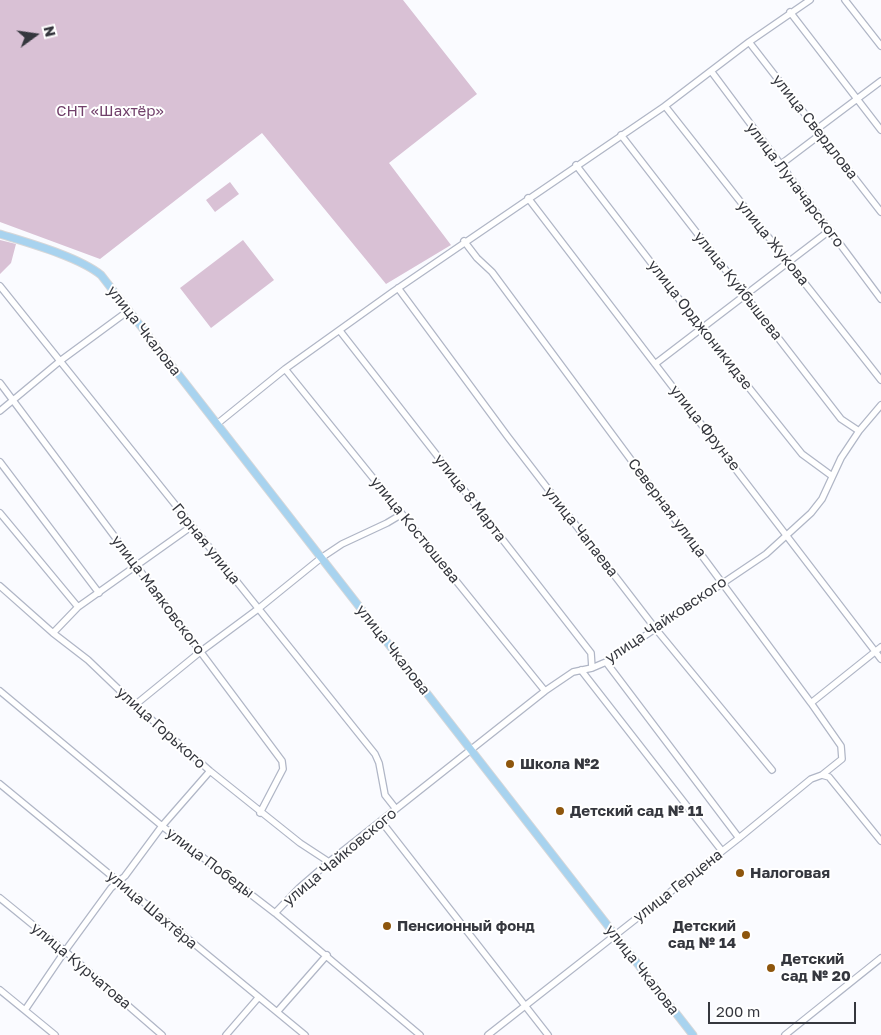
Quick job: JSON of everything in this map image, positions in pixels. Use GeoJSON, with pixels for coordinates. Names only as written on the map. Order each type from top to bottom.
{"type":"FeatureCollection","features":[{"type":"Feature","properties":{"kind":"main road","name":"улица Чкалова"},"geometry":{"type":"LineString","coordinates":[[0,234],[92,267],[101,275],[693,1035]]}},
{"type":"Feature","properties":{"kind":"street"},"geometry":{"type":"LineString","coordinates":[[217,424],[285,369],[398,288],[464,241],[665,106],[790,12],[810,0]]}},
{"type":"Feature","properties":{"kind":"street"},"geometry":{"type":"LineString","coordinates":[[845,0],[881,46]]}},
{"type":"Feature","properties":{"kind":"street"},"geometry":{"type":"LineString","coordinates":[[790,12],[881,130]]}},
{"type":"Feature","properties":{"kind":"street","name":"улица Свердлова"},"geometry":{"type":"LineString","coordinates":[[749,42],[881,212]]}},
{"type":"Feature","properties":{"kind":"street","name":"улица Луначарского"},"geometry":{"type":"LineString","coordinates":[[711,71],[780,166],[881,298]]}},
{"type":"Feature","properties":{"kind":"street"},"geometry":{"type":"LineString","coordinates":[[780,166],[857,99],[881,81]]}},
{"type":"Feature","properties":{"kind":"street","name":"улица Жукова"},"geometry":{"type":"LineString","coordinates":[[665,106],[881,380]]}},
{"type":"Feature","properties":{"kind":"street","name":"улица Куйбышева"},"geometry":{"type":"LineString","coordinates":[[621,135],[841,420],[859,431]]}},
{"type":"Feature","properties":{"kind":"street","name":"улица Орджоникидзе"},"geometry":{"type":"LineString","coordinates":[[576,165],[802,454],[832,476]]}},
{"type":"Feature","properties":{"kind":"street","name":"улица Фрунзе"},"geometry":{"type":"LineString","coordinates":[[528,198],[881,659]]}},
{"type":"Feature","properties":{"kind":"street"},"geometry":{"type":"LineString","coordinates":[[655,364],[829,231]]}},
{"type":"Feature","properties":{"kind":"street","name":"Северная улица"},"geometry":{"type":"LineString","coordinates":[[464,241],[477,258],[492,272],[841,746],[842,759],[822,775]]}},
{"type":"Feature","properties":{"kind":"street","name":"Горная улица"},"geometry":{"type":"LineString","coordinates":[[0,286],[376,754],[380,764],[385,795],[396,809]]}},
{"type":"Feature","properties":{"kind":"street","name":"улица Чапаева"},"geometry":{"type":"LineString","coordinates":[[398,288],[508,437],[656,628],[772,770]]}},
{"type":"Feature","properties":{"kind":"street"},"geometry":{"type":"LineString","coordinates":[[0,411],[60,361],[128,311]]}},
{"type":"Feature","properties":{"kind":"street","name":"улица 8 Марта"},"geometry":{"type":"LineString","coordinates":[[340,331],[591,653],[592,668]]}},
{"type":"Feature","properties":{"kind":"street","name":"улица Костюшева"},"geometry":{"type":"LineString","coordinates":[[285,369],[545,691]]}},
{"type":"Feature","properties":{"kind":"street","name":"улица Маяковского"},"geometry":{"type":"LineString","coordinates":[[0,383],[282,761],[283,769],[260,813]]}},
{"type":"Feature","properties":{"kind":"street","name":"улица Чайковского"},"geometry":{"type":"LineString","coordinates":[[275,913],[299,888],[329,862],[545,691],[566,676],[606,662],[766,554],[817,506],[840,458],[859,431],[880,409]]}},
{"type":"Feature","properties":{"kind":"street"},"geometry":{"type":"LineString","coordinates":[[0,462],[99,593]]}},
{"type":"Feature","properties":{"kind":"street"},"geometry":{"type":"LineString","coordinates":[[0,513],[78,607]]}},
{"type":"Feature","properties":{"kind":"street"},"geometry":{"type":"LineString","coordinates":[[135,706],[200,652],[258,609],[321,558],[342,544],[402,514]]}},
{"type":"Feature","properties":{"kind":"street"},"geometry":{"type":"LineString","coordinates":[[53,633],[78,607],[137,567],[192,526]]}},
{"type":"Feature","properties":{"kind":"street","name":"улица Горького"},"geometry":{"type":"LineString","coordinates":[[0,586],[53,633],[88,660],[135,706],[260,813],[329,862]]}},
{"type":"Feature","properties":{"kind":"street"},"geometry":{"type":"LineString","coordinates":[[811,703],[881,647]]}},
{"type":"Feature","properties":{"kind":"street"},"geometry":{"type":"LineString","coordinates":[[606,662],[739,838]]}},
{"type":"Feature","properties":{"kind":"street"},"geometry":{"type":"LineString","coordinates":[[581,670],[722,851]]}},
{"type":"Feature","properties":{"kind":"street","name":"улица Победы"},"geometry":{"type":"LineString","coordinates":[[0,691],[162,826],[327,955],[420,1035]]}},
{"type":"Feature","properties":{"kind":"street"},"geometry":{"type":"LineString","coordinates":[[25,1010],[111,888],[125,876],[162,826],[210,771]]}},
{"type":"Feature","properties":{"kind":"street"},"geometry":{"type":"LineString","coordinates":[[822,775],[829,777],[881,841]]}},
{"type":"Feature","properties":{"kind":"street","name":"улица Герцена"},"geometry":{"type":"LineString","coordinates":[[488,1035],[739,838],[811,779],[822,775]]}},
{"type":"Feature","properties":{"kind":"street","name":"улица Шахтёра"},"geometry":{"type":"LineString","coordinates":[[0,784],[305,1035]]}},
{"type":"Feature","properties":{"kind":"street"},"geometry":{"type":"LineString","coordinates":[[381,821],[548,1035]]}},
{"type":"Feature","properties":{"kind":"street","name":"улица Курчатова"},"geometry":{"type":"LineString","coordinates":[[0,898],[65,951],[162,1035]]}},
{"type":"Feature","properties":{"kind":"street"},"geometry":{"type":"LineString","coordinates":[[277,1012],[327,955]]}},
{"type":"Feature","properties":{"kind":"street"},"geometry":{"type":"LineString","coordinates":[[785,1035],[881,958]]}},
{"type":"Feature","properties":{"kind":"street"},"geometry":{"type":"LineString","coordinates":[[0,990],[55,1035]]}},
{"type":"Feature","properties":{"kind":"street"},"geometry":{"type":"LineString","coordinates":[[226,1035],[258,998]]}},
{"type":"Feature","properties":{"kind":"green space","name":"СНТ «Шахтёр»"},"geometry":{"type":"Polygon","coordinates":[[[0,0],[403,0],[477,94],[389,163],[451,245],[386,284],[262,133],[100,259],[0,222],[0,0]]]}},
{"type":"Feature","properties":{"kind":"green space"},"geometry":{"type":"Polygon","coordinates":[[[230,182],[239,194],[215,212],[206,200],[230,182]]]}},
{"type":"Feature","properties":{"kind":"green space"},"geometry":{"type":"Polygon","coordinates":[[[0,240],[16,244],[11,263],[0,274],[0,240]]]}},
{"type":"Feature","properties":{"kind":"green space"},"geometry":{"type":"Polygon","coordinates":[[[243,240],[274,280],[211,328],[180,288],[243,240]]]}},
{"type":"Feature","properties":{"kind":"place","name":"Школа №2"},"geometry":{"type":"Point","coordinates":[510,764]}},
{"type":"Feature","properties":{"kind":"place","name":"Детский сад № 11"},"geometry":{"type":"Point","coordinates":[560,811]}},
{"type":"Feature","properties":{"kind":"place","name":"Налоговая"},"geometry":{"type":"Point","coordinates":[740,873]}},
{"type":"Feature","properties":{"kind":"place","name":"Пенсионный фонд"},"geometry":{"type":"Point","coordinates":[387,926]}},
{"type":"Feature","properties":{"kind":"place","name":"Детский сад № 14"},"geometry":{"type":"Point","coordinates":[746,935]}},
{"type":"Feature","properties":{"kind":"place","name":"Детский сад № 20"},"geometry":{"type":"Point","coordinates":[771,968]}}]}
